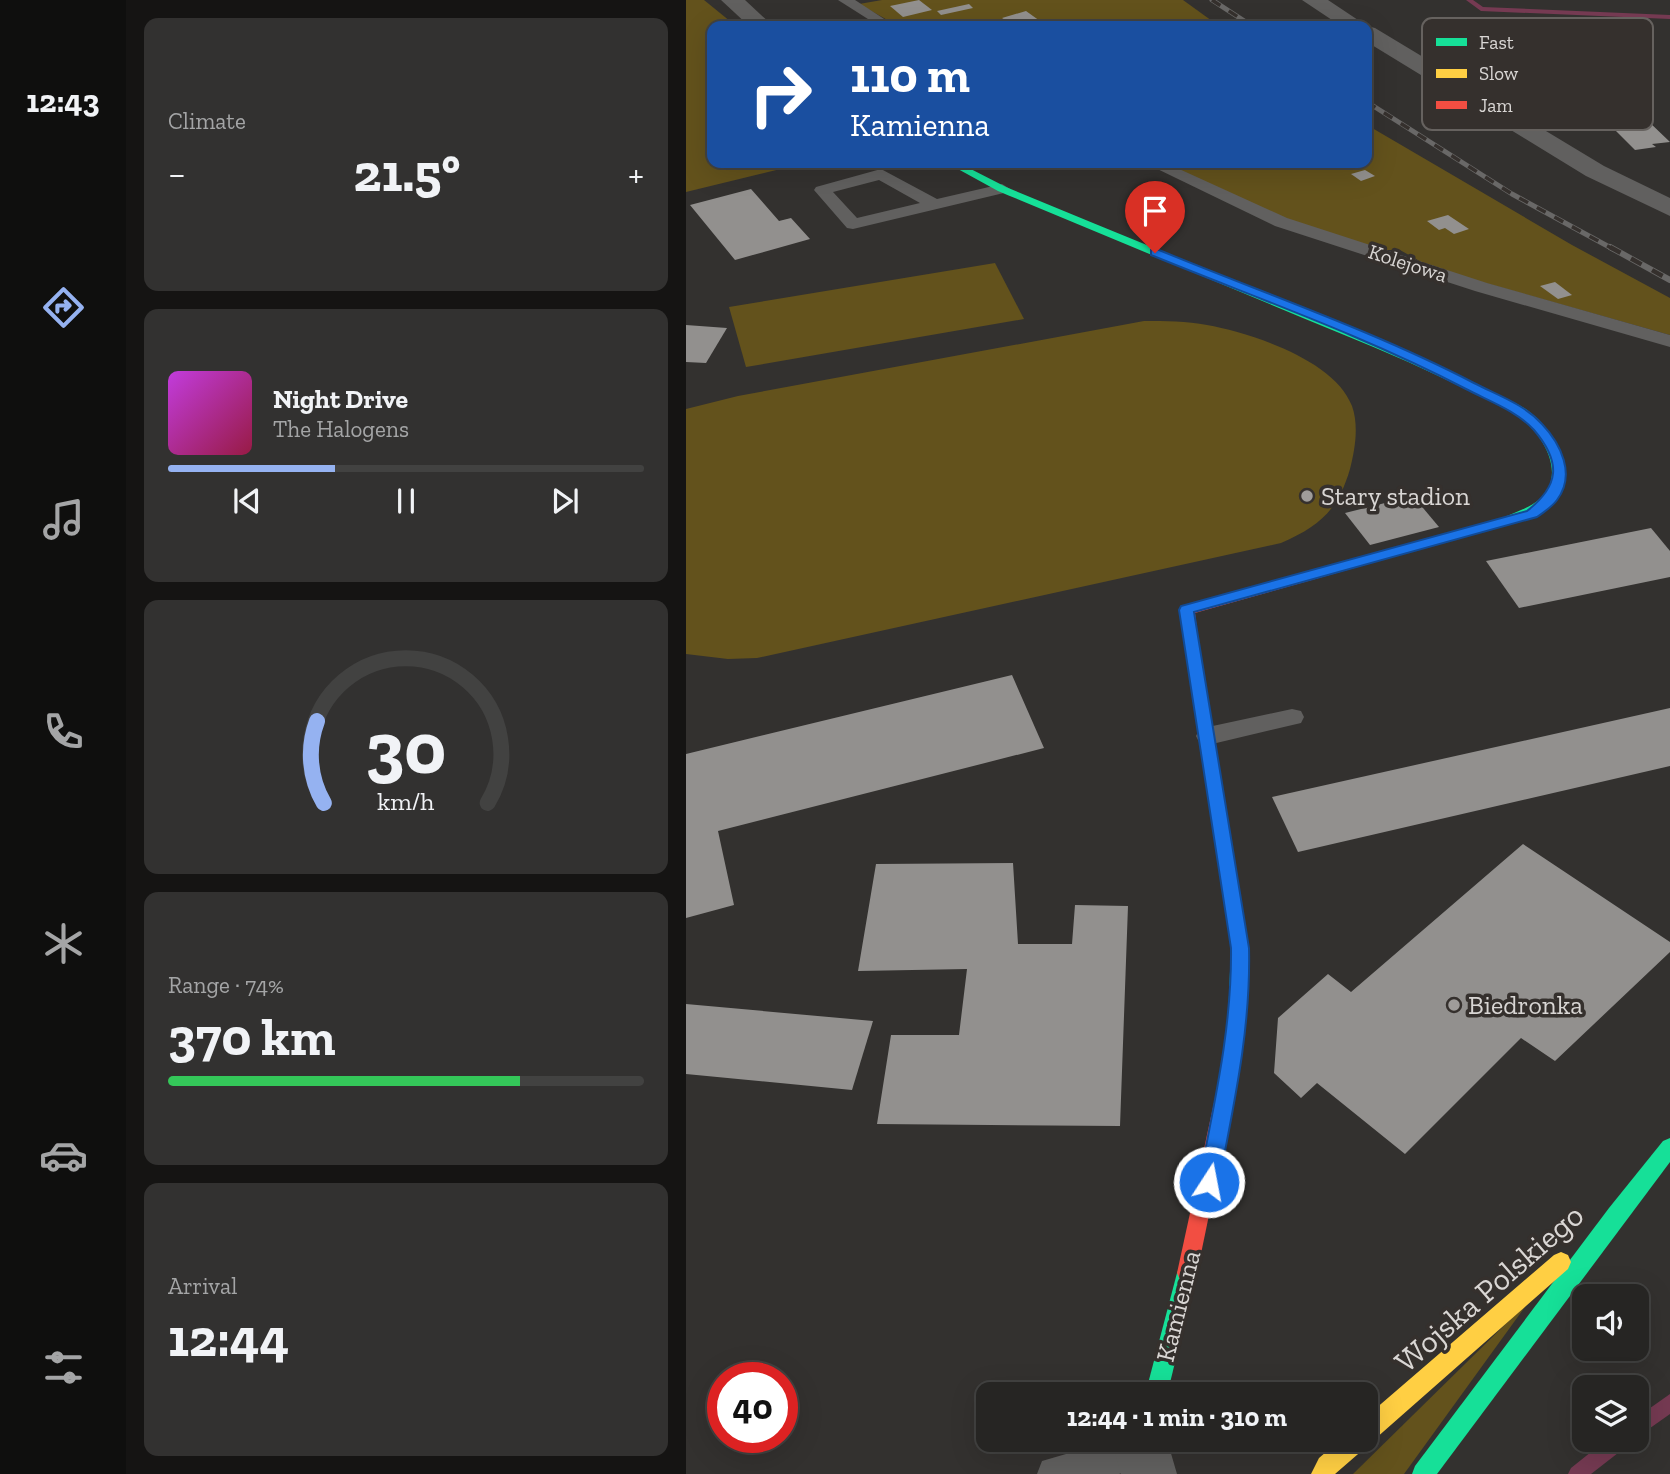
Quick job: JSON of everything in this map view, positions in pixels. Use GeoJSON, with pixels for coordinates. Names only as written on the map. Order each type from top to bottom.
{"type":"FeatureCollection","features":[{"type":"Feature","properties":{"kind":"street"},"geometry":{"type":"LineString","coordinates":[[732,0],[756,21]]}},
{"type":"Feature","properties":{"kind":"street"},"geometry":{"type":"LineString","coordinates":[[1313,0],[1348,21]]}},
{"type":"Feature","properties":{"kind":"street"},"geometry":{"type":"LineString","coordinates":[[1372,36],[1422,66]]}},
{"type":"Feature","properties":{"kind":"street"},"geometry":{"type":"LineString","coordinates":[[1527,130],[1595,171],[1670,208]]}},
{"type":"Feature","properties":{"kind":"street","name":"Kamienna"},"geometry":{"type":"LineString","coordinates":[[961,168],[1002,190],[1436,368],[1522,412],[1538,427],[1558,461],[1560,479],[1552,498],[1532,514],[1187,610],[1240,948],[1241,988],[1234,1054],[1209,1182],[1159,1382]]}},
{"type":"Feature","properties":{"kind":"street","name":"Wojska Polskiego"},"geometry":{"type":"LineString","coordinates":[[1423,1474],[1670,1146]]}},
{"type":"Feature","properties":{"kind":"street","name":"Wojska Polskiego"},"geometry":{"type":"LineString","coordinates":[[1378,1422],[1616,1215]]}},
{"type":"Feature","properties":{"kind":"street"},"geometry":{"type":"LineString","coordinates":[[1322,1474],[1343,1452]]}},
{"type":"Feature","properties":{"kind":"lane"},"geometry":{"type":"LineString","coordinates":[[845,0],[880,21]]}},
{"type":"Feature","properties":{"kind":"lane","name":"Kolejowa"},"geometry":{"type":"LineString","coordinates":[[1164,168],[1281,222],[1481,287],[1670,341]]}},
{"type":"Feature","properties":{"kind":"lane"},"geometry":{"type":"LineString","coordinates":[[937,206],[881,174],[822,190],[853,224],[937,206],[1002,190]]}},
{"type":"Feature","properties":{"kind":"lane"},"geometry":{"type":"LineString","coordinates":[[1208,736],[1292,717]]}},
{"type":"Feature","properties":{"kind":"lane"},"geometry":{"type":"LineString","coordinates":[[1055,1474],[1145,1455]]}},
{"type":"Feature","properties":{"kind":"shaded area"},"geometry":{"type":"Polygon","coordinates":[[[686,0],[704,0],[730,21],[707,21],[707,168],[784,168],[686,192],[686,0]]]}},
{"type":"Feature","properties":{"kind":"shaded area"},"geometry":{"type":"Polygon","coordinates":[[[882,0],[1183,0],[1212,21],[889,21],[859,4],[882,0]]]}},
{"type":"Feature","properties":{"kind":"shaded area"},"geometry":{"type":"Polygon","coordinates":[[[1372,128],[1572,245],[1670,298],[1670,335],[1432,268],[1400,250],[1377,250],[1282,217],[1174,168],[1372,168],[1372,128]]]}},
{"type":"Feature","properties":{"kind":"shaded area"},"geometry":{"type":"Polygon","coordinates":[[[995,263],[1024,319],[746,367],[729,307],[995,263]]]}},
{"type":"Feature","properties":{"kind":"shaded area"},"geometry":{"type":"Polygon","coordinates":[[[1144,321],[1199,324],[1268,342],[1310,362],[1343,390],[1354,414],[1356,429],[1353,454],[1340,495],[1326,515],[1307,530],[1281,543],[757,658],[728,659],[686,654],[686,409],[738,396],[1144,321]]]}},
{"type":"Feature","properties":{"kind":"shaded area"},"geometry":{"type":"Polygon","coordinates":[[[1530,1300],[1404,1474],[1353,1474],[1530,1300]]]}},
{"type":"Feature","properties":{"kind":"building"},"geometry":{"type":"Polygon","coordinates":[[[919,0],[932,10],[903,17],[890,6],[919,0]]]}},
{"type":"Feature","properties":{"kind":"building"},"geometry":{"type":"Polygon","coordinates":[[[969,4],[973,8],[941,15],[937,11],[969,4]]]}},
{"type":"Feature","properties":{"kind":"building"},"geometry":{"type":"Polygon","coordinates":[[[1026,11],[1040,21],[1007,21],[1002,18],[1026,11]]]}},
{"type":"Feature","properties":{"kind":"building"},"geometry":{"type":"Polygon","coordinates":[[[1653,126],[1670,142],[1652,144],[1656,147],[1635,150],[1615,130],[1653,130],[1653,126]]]}},
{"type":"Feature","properties":{"kind":"building"},"geometry":{"type":"Polygon","coordinates":[[[1365,170],[1375,176],[1361,181],[1351,174],[1365,170]]]}},
{"type":"Feature","properties":{"kind":"building"},"geometry":{"type":"Polygon","coordinates":[[[751,189],[779,221],[791,218],[810,239],[735,260],[690,205],[751,189]]]}},
{"type":"Feature","properties":{"kind":"building"},"geometry":{"type":"Polygon","coordinates":[[[1448,215],[1469,229],[1454,234],[1445,228],[1439,230],[1427,221],[1448,215]]]}},
{"type":"Feature","properties":{"kind":"building"},"geometry":{"type":"Polygon","coordinates":[[[1555,282],[1572,295],[1558,299],[1540,286],[1555,282]]]}},
{"type":"Feature","properties":{"kind":"building"},"geometry":{"type":"Polygon","coordinates":[[[686,325],[727,328],[706,363],[686,362],[686,325]]]}},
{"type":"Feature","properties":{"kind":"building"},"geometry":{"type":"Polygon","coordinates":[[[1413,496],[1439,527],[1370,545],[1345,513],[1413,496]]]}},
{"type":"Feature","properties":{"kind":"building"},"geometry":{"type":"Polygon","coordinates":[[[1651,528],[1670,551],[1670,577],[1519,608],[1486,561],[1651,528]]]}},
{"type":"Feature","properties":{"kind":"building"},"geometry":{"type":"Polygon","coordinates":[[[1012,675],[1044,748],[718,831],[734,905],[686,918],[686,754],[1012,675]]]}},
{"type":"Feature","properties":{"kind":"building"},"geometry":{"type":"Polygon","coordinates":[[[1670,708],[1670,766],[1298,852],[1272,797],[1670,708]]]}},
{"type":"Feature","properties":{"kind":"building","name":"Biedronka"},"geometry":{"type":"Polygon","coordinates":[[[1523,844],[1670,942],[1670,952],[1555,1061],[1521,1038],[1405,1154],[1317,1083],[1301,1098],[1274,1073],[1278,1018],[1328,974],[1351,992],[1523,844]]]}},
{"type":"Feature","properties":{"kind":"building"},"geometry":{"type":"Polygon","coordinates":[[[1013,863],[1018,944],[1072,944],[1075,905],[1128,906],[1120,1126],[877,1124],[891,1035],[959,1035],[967,969],[858,971],[876,864],[1013,863]]]}},
{"type":"Feature","properties":{"kind":"building"},"geometry":{"type":"Polygon","coordinates":[[[686,1004],[873,1021],[852,1090],[686,1074],[686,1004]]]}},
{"type":"Feature","properties":{"kind":"waterway"},"geometry":{"type":"LineString","coordinates":[[1469,0],[1481,9],[1670,17]]}},
{"type":"Feature","properties":{"kind":"waterway"},"geometry":{"type":"LineString","coordinates":[[1649,1419],[1670,1403]]}},
{"type":"Feature","properties":{"kind":"waterway"},"geometry":{"type":"LineString","coordinates":[[1577,1474],[1605,1452]]}},
{"type":"Feature","properties":{"kind":"railway"},"geometry":{"type":"LineString","coordinates":[[1212,0],[1244,21]]}},
{"type":"Feature","properties":{"kind":"railway"},"geometry":{"type":"LineString","coordinates":[[1372,105],[1512,194],[1613,249]]}},
{"type":"Feature","properties":{"kind":"railway"},"geometry":{"type":"LineString","coordinates":[[1610,247],[1670,280]]}},
{"type":"Feature","properties":{"kind":"traffic: fast"},"geometry":{"type":"LineString","coordinates":[[962,168],[1002,189],[1409,358],[1524,414],[1550,443],[1557,458],[1558,473],[1555,488],[1546,500],[1532,511],[1512,519]]}},
{"type":"Feature","properties":{"kind":"traffic: fast"},"geometry":{"type":"LineString","coordinates":[[1191,637],[1240,948],[1237,1019],[1229,1075]]}},
{"type":"Feature","properties":{"kind":"traffic: fast"},"geometry":{"type":"LineString","coordinates":[[1423,1474],[1616,1215],[1670,1147]]}},
{"type":"Feature","properties":{"kind":"traffic: fast"},"geometry":{"type":"LineString","coordinates":[[1159,1382],[1187,1273]]}},
{"type":"Feature","properties":{"kind":"traffic: slow"},"geometry":{"type":"LineString","coordinates":[[1378,1421],[1561,1262]]}},
{"type":"Feature","properties":{"kind":"traffic: slow"},"geometry":{"type":"LineString","coordinates":[[1322,1474],[1343,1452]]}},
{"type":"Feature","properties":{"kind":"traffic: jam"},"geometry":{"type":"LineString","coordinates":[[1191,637],[1187,610],[1512,519]]}},
{"type":"Feature","properties":{"kind":"traffic: jam"},"geometry":{"type":"LineString","coordinates":[[1187,1273],[1229,1075]]}},
{"type":"Feature","properties":{"kind":"place","name":"Stary stadion"},"geometry":{"type":"Point","coordinates":[1307,496]}},
{"type":"Feature","properties":{"kind":"place","name":"Biedronka"},"geometry":{"type":"Point","coordinates":[1454,1005]}},
{"type":"Feature","properties":{"kind":"route"},"geometry":{"type":"LineString","coordinates":[[1155,253],[1436,368],[1522,412],[1538,427],[1549,443],[1558,461],[1560,479],[1552,498],[1532,514],[1497,526],[1187,610],[1240,948],[1241,988],[1234,1054],[1209,1182]]}}]}
